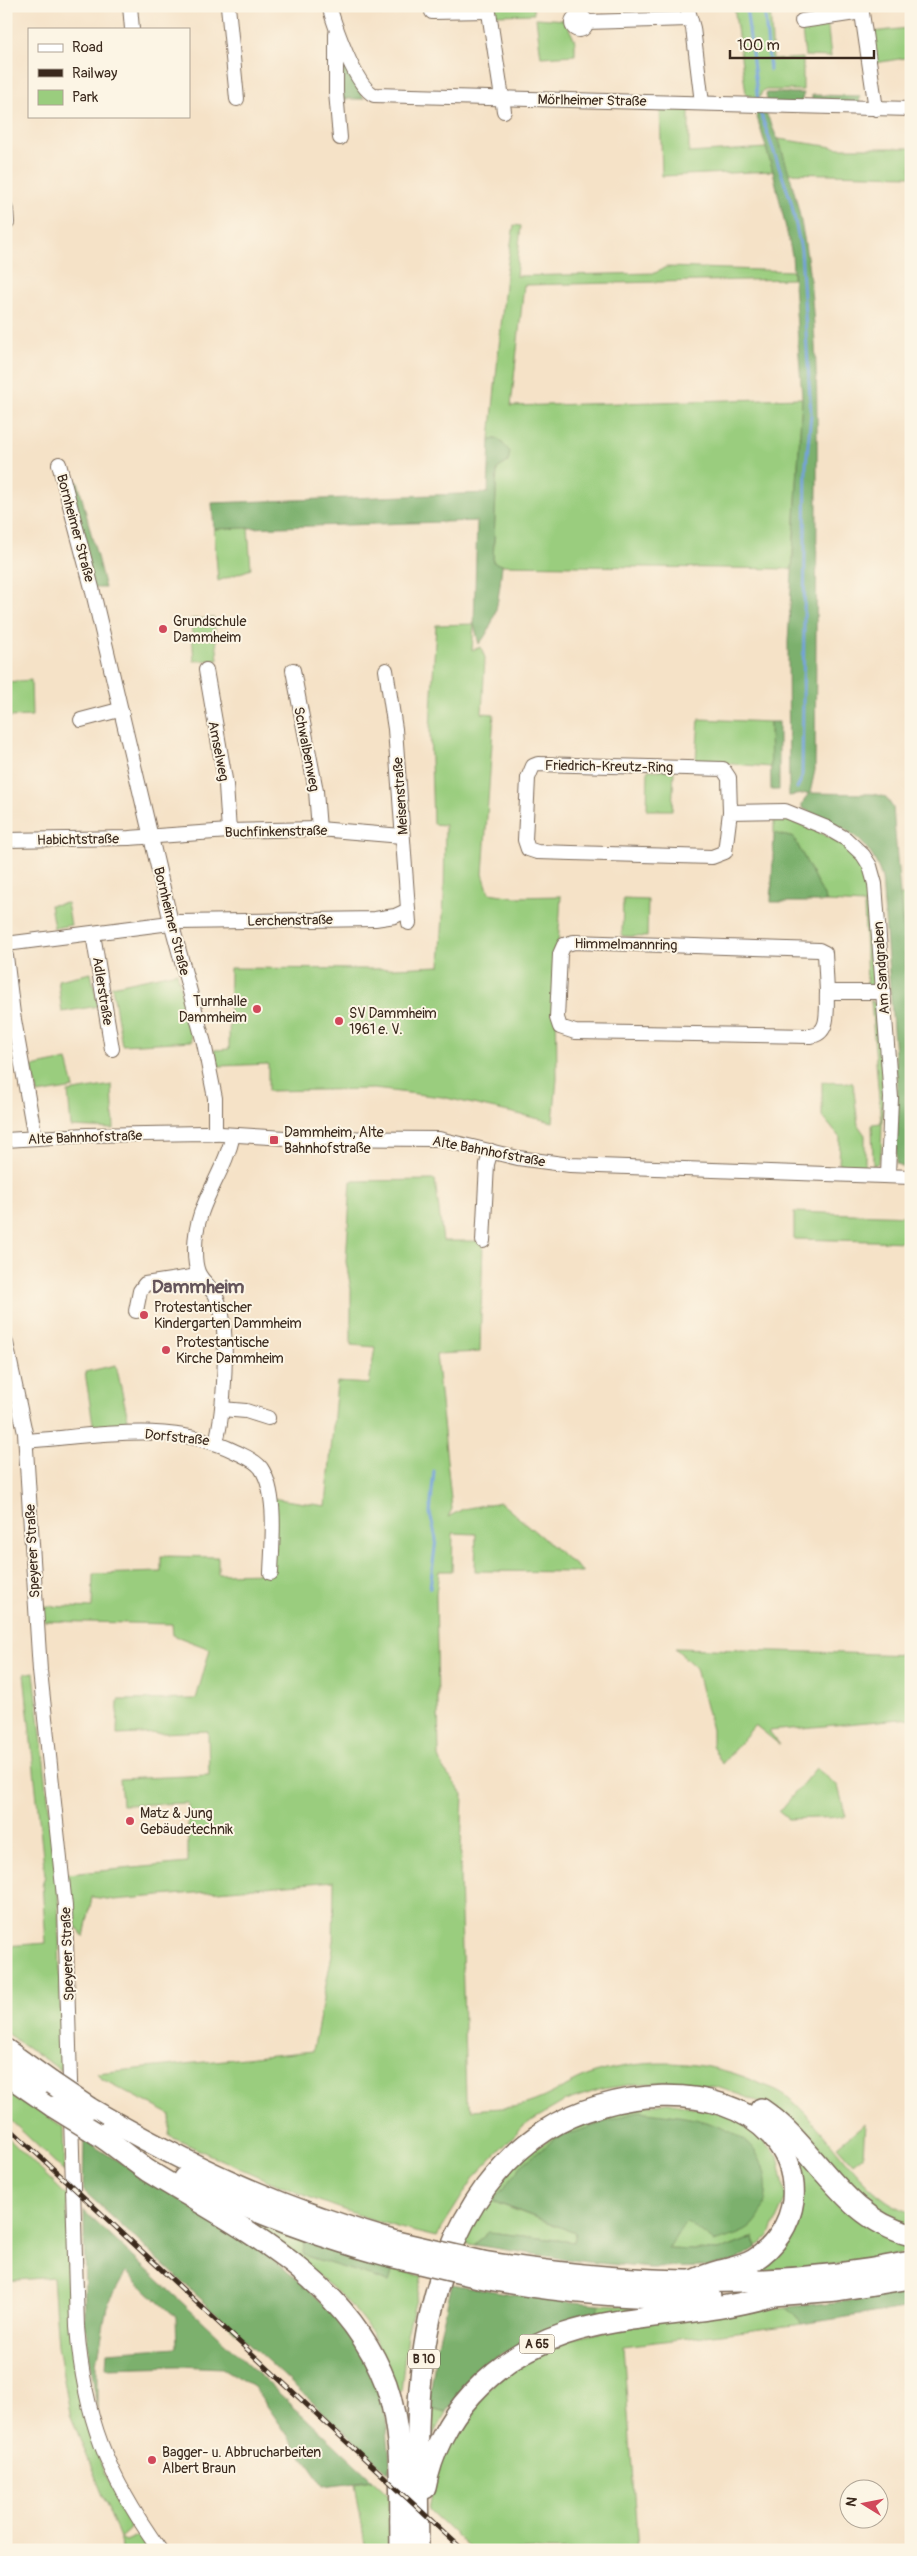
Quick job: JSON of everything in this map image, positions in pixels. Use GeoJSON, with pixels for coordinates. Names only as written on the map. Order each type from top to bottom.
{"type":"FeatureCollection","features":[{"type":"Feature","properties":{"kind":"highway","name":"A 65"},"geometry":{"type":"LineString","coordinates":[[6,2050],[89,2108],[142,2139],[216,2177],[393,2249]]}},
{"type":"Feature","properties":{"kind":"highway","name":"A 65"},"geometry":{"type":"LineString","coordinates":[[6,2074],[104,2138],[239,2204],[326,2237],[393,2249],[481,2269],[555,2289],[629,2296],[699,2298],[774,2296],[911,2278]]}},
{"type":"Feature","properties":{"kind":"highway","name":"B 10"},"geometry":{"type":"LineString","coordinates":[[412,2547],[401,2522],[407,2410],[420,2314],[436,2256],[452,2218],[467,2193],[495,2158],[517,2137],[565,2107],[621,2089],[655,2085],[683,2086],[725,2094],[759,2108],[792,2134],[855,2206],[877,2222],[911,2235]]}},
{"type":"Feature","properties":{"kind":"highway","name":"B 10"},"geometry":{"type":"LineString","coordinates":[[412,2547],[420,2400],[430,2323],[441,2278],[451,2249],[474,2204],[484,2189],[512,2157],[545,2131],[578,2114],[610,2104],[649,2097],[682,2098],[722,2105],[747,2116]]}},
{"type":"Feature","properties":{"kind":"highway","name":"A 65"},"geometry":{"type":"LineString","coordinates":[[690,2282],[746,2264],[759,2256],[779,2236],[792,2208],[793,2183],[786,2157],[766,2129],[747,2116]]}},
{"type":"Feature","properties":{"kind":"highway"},"geometry":{"type":"LineString","coordinates":[[104,2138],[146,2169],[276,2251],[308,2275],[342,2308],[361,2334],[374,2359],[386,2385],[393,2410],[398,2453],[401,2522]]}},
{"type":"Feature","properties":{"kind":"highway","name":"A 65"},"geometry":{"type":"LineString","coordinates":[[481,2269],[690,2282],[765,2280],[838,2273],[911,2262]]}},
{"type":"Feature","properties":{"kind":"highway","name":"A 65"},"geometry":{"type":"LineString","coordinates":[[412,2547],[428,2476],[447,2428],[483,2382],[513,2358],[546,2340],[581,2328],[642,2317],[739,2306],[774,2296]]}},
{"type":"Feature","properties":{"kind":"street"},"geometry":{"type":"LineString","coordinates":[[130,6],[132,28]]}},
{"type":"Feature","properties":{"kind":"street"},"geometry":{"type":"LineString","coordinates":[[228,6],[237,99]]}},
{"type":"Feature","properties":{"kind":"street","name":"Mörlheimer Straße"},"geometry":{"type":"LineString","coordinates":[[329,6],[336,28],[361,83],[367,92],[374,94],[503,105],[702,103],[911,109]]}},
{"type":"Feature","properties":{"kind":"street"},"geometry":{"type":"LineString","coordinates":[[432,12],[488,9],[503,105]]}},
{"type":"Feature","properties":{"kind":"street"},"geometry":{"type":"LineString","coordinates":[[802,21],[862,9],[876,108]]}},
{"type":"Feature","properties":{"kind":"street"},"geometry":{"type":"LineString","coordinates":[[586,22],[688,13],[693,28],[702,103]]}},
{"type":"Feature","properties":{"kind":"street"},"geometry":{"type":"LineString","coordinates":[[336,28],[336,92],[340,138]]}},
{"type":"Feature","properties":{"kind":"street","name":"Bornheimer Straße"},"geometry":{"type":"LineString","coordinates":[[59,464],[92,588],[119,710],[171,922],[212,1077],[215,1098],[215,1134]]}},
{"type":"Feature","properties":{"kind":"street","name":"Amselweg"},"geometry":{"type":"LineString","coordinates":[[206,670],[226,785],[229,831]]}},
{"type":"Feature","properties":{"kind":"street","name":"Schwalbenweg"},"geometry":{"type":"LineString","coordinates":[[293,670],[316,791],[319,829]]}},
{"type":"Feature","properties":{"kind":"street","name":"Meisenstraße"},"geometry":{"type":"LineString","coordinates":[[386,670],[395,729],[408,916]]}},
{"type":"Feature","properties":{"kind":"street"},"geometry":{"type":"LineString","coordinates":[[81,720],[119,710]]}},
{"type":"Feature","properties":{"kind":"street","name":"Friedrich-Kreutz-Ring"},"geometry":{"type":"LineString","coordinates":[[538,764],[723,770],[730,778],[730,812],[725,852],[712,857],[537,852],[528,849],[525,840],[528,778],[534,766],[538,764]]}},
{"type":"Feature","properties":{"kind":"street","name":"Am Sandgraben"},"geometry":{"type":"LineString","coordinates":[[730,812],[785,811],[837,834],[859,850],[870,866],[875,884],[891,1098],[888,1175]]}},
{"type":"Feature","properties":{"kind":"street","name":"Buchfinkenstraße"},"geometry":{"type":"LineString","coordinates":[[150,837],[229,831],[319,829],[402,836]]}},
{"type":"Feature","properties":{"kind":"street","name":"Habichtstraße"},"geometry":{"type":"LineString","coordinates":[[6,840],[150,837]]}},
{"type":"Feature","properties":{"kind":"street","name":"Lerchenstraße"},"geometry":{"type":"LineString","coordinates":[[171,922],[375,919],[408,916]]}},
{"type":"Feature","properties":{"kind":"street"},"geometry":{"type":"LineString","coordinates":[[6,944],[93,934],[171,922]]}},
{"type":"Feature","properties":{"kind":"street","name":"Adlerstraße"},"geometry":{"type":"LineString","coordinates":[[93,934],[112,1049]]}},
{"type":"Feature","properties":{"kind":"street","name":"Himmelmannring"},"geometry":{"type":"LineString","coordinates":[[574,942],[819,950],[826,955],[828,992],[823,1029],[819,1034],[810,1036],[574,1032],[560,1027],[557,1018],[560,954],[564,945],[574,942]]}},
{"type":"Feature","properties":{"kind":"street"},"geometry":{"type":"LineString","coordinates":[[6,956],[13,1014],[35,1138]]}},
{"type":"Feature","properties":{"kind":"street"},"geometry":{"type":"LineString","coordinates":[[828,992],[883,992]]}},
{"type":"Feature","properties":{"kind":"street","name":"Alte Bahnhofstraße"},"geometry":{"type":"LineString","coordinates":[[6,1140],[215,1134],[438,1139],[534,1161],[591,1167],[911,1177]]}},
{"type":"Feature","properties":{"kind":"street"},"geometry":{"type":"LineString","coordinates":[[136,1311],[140,1291],[145,1284],[198,1276],[195,1250],[198,1220],[206,1197],[230,1147],[232,1135]]}},
{"type":"Feature","properties":{"kind":"street"},"geometry":{"type":"LineString","coordinates":[[483,1241],[487,1164],[491,1151]]}},
{"type":"Feature","properties":{"kind":"street","name":"Dorfstraße"},"geometry":{"type":"LineString","coordinates":[[26,1441],[143,1433],[192,1436],[216,1442],[222,1409],[224,1371],[222,1317],[218,1300],[198,1276]]}},
{"type":"Feature","properties":{"kind":"street","name":"Speyerer Straße"},"geometry":{"type":"LineString","coordinates":[[6,1343],[26,1441],[40,1671],[66,1913],[77,2327],[80,2364],[92,2418],[102,2450],[130,2507],[160,2550]]}},
{"type":"Feature","properties":{"kind":"street"},"geometry":{"type":"LineString","coordinates":[[222,1409],[246,1412],[268,1418]]}},
{"type":"Feature","properties":{"kind":"street"},"geometry":{"type":"LineString","coordinates":[[216,1442],[256,1463],[267,1482],[271,1506],[271,1573]]}},
{"type":"Feature","properties":{"kind":"green space"},"geometry":{"type":"Polygon","coordinates":[[[495,6],[533,6],[534,14],[496,15],[495,6]]]}},
{"type":"Feature","properties":{"kind":"green space"},"geometry":{"type":"Polygon","coordinates":[[[734,6],[770,6],[773,60],[803,58],[803,90],[763,90],[757,102],[747,101],[734,6]]]}},
{"type":"Feature","properties":{"kind":"green space"},"geometry":{"type":"Polygon","coordinates":[[[536,18],[565,20],[575,41],[575,55],[541,57],[536,18]]]}},
{"type":"Feature","properties":{"kind":"green space"},"geometry":{"type":"Polygon","coordinates":[[[827,20],[831,57],[805,56],[801,23],[827,20]]]}},
{"type":"Feature","properties":{"kind":"green space"},"geometry":{"type":"Polygon","coordinates":[[[908,28],[911,57],[875,63],[872,32],[908,28]]]}},
{"type":"Feature","properties":{"kind":"green space"},"geometry":{"type":"Polygon","coordinates":[[[340,65],[348,65],[364,99],[340,99],[340,65]]]}},
{"type":"Feature","properties":{"kind":"green space"},"geometry":{"type":"Polygon","coordinates":[[[766,93],[804,93],[799,107],[768,106],[766,93]]]}},
{"type":"Feature","properties":{"kind":"green space"},"geometry":{"type":"Polygon","coordinates":[[[812,95],[860,96],[859,105],[812,104],[812,95]]]}},
{"type":"Feature","properties":{"kind":"green space"},"geometry":{"type":"Polygon","coordinates":[[[754,107],[764,109],[783,154],[797,202],[806,252],[812,303],[816,355],[817,506],[815,770],[810,793],[873,794],[886,797],[893,808],[911,1030],[911,1169],[905,1169],[896,1163],[898,1097],[882,878],[869,851],[861,842],[841,827],[802,808],[802,804],[809,793],[789,796],[788,642],[802,398],[792,255],[773,171],[754,107]]]}},
{"type":"Feature","properties":{"kind":"green space"},"geometry":{"type":"Polygon","coordinates":[[[660,108],[689,108],[689,153],[766,148],[773,171],[662,176],[660,108]]]}},
{"type":"Feature","properties":{"kind":"green space"},"geometry":{"type":"Polygon","coordinates":[[[779,139],[840,148],[911,148],[911,176],[788,173],[779,139]]]}},
{"type":"Feature","properties":{"kind":"green space"},"geometry":{"type":"Polygon","coordinates":[[[514,225],[521,226],[516,276],[655,273],[666,267],[793,271],[793,279],[524,285],[511,406],[802,398],[792,569],[502,565],[493,563],[497,469],[508,462],[490,439],[506,274],[514,225]]]}},
{"type":"Feature","properties":{"kind":"green space"},"geometry":{"type":"Polygon","coordinates":[[[490,439],[499,439],[510,452],[508,462],[497,469],[493,562],[502,565],[498,596],[494,617],[479,644],[474,624],[477,521],[214,529],[212,503],[488,493],[490,439]]]}},
{"type":"Feature","properties":{"kind":"green space"},"geometry":{"type":"Polygon","coordinates":[[[64,482],[78,482],[105,588],[92,588],[64,482]]]}},
{"type":"Feature","properties":{"kind":"green space"},"geometry":{"type":"Polygon","coordinates":[[[248,527],[251,569],[218,581],[214,529],[248,527]]]}},
{"type":"Feature","properties":{"kind":"green space"},"geometry":{"type":"Polygon","coordinates":[[[214,618],[218,660],[194,661],[191,619],[214,618]]]}},
{"type":"Feature","properties":{"kind":"green space"},"geometry":{"type":"Polygon","coordinates":[[[474,624],[472,650],[481,647],[485,658],[482,713],[494,714],[483,874],[489,893],[515,897],[561,896],[556,980],[557,1079],[553,1122],[442,1097],[374,1089],[268,1091],[268,1064],[219,1066],[214,1050],[229,1049],[230,968],[373,969],[440,966],[444,897],[445,825],[433,824],[430,729],[436,625],[474,624]]]}},
{"type":"Feature","properties":{"kind":"green space"},"geometry":{"type":"Polygon","coordinates":[[[31,680],[32,716],[6,717],[6,682],[31,680]]]}},
{"type":"Feature","properties":{"kind":"green space"},"geometry":{"type":"Polygon","coordinates":[[[699,719],[770,722],[771,767],[696,761],[699,719]]]}},
{"type":"Feature","properties":{"kind":"green space"},"geometry":{"type":"Polygon","coordinates":[[[770,722],[779,722],[779,790],[771,790],[770,722]]]}},
{"type":"Feature","properties":{"kind":"green space"},"geometry":{"type":"Polygon","coordinates":[[[648,770],[674,771],[672,810],[647,810],[648,770]]]}},
{"type":"Feature","properties":{"kind":"green space"},"geometry":{"type":"Polygon","coordinates":[[[774,817],[825,835],[849,850],[859,860],[867,877],[875,984],[867,986],[864,904],[827,902],[794,838],[774,833],[774,817]]]}},
{"type":"Feature","properties":{"kind":"green space"},"geometry":{"type":"Polygon","coordinates":[[[774,833],[794,838],[827,902],[771,902],[774,833]]]}},
{"type":"Feature","properties":{"kind":"green space"},"geometry":{"type":"Polygon","coordinates":[[[900,895],[911,896],[911,1030],[900,895]]]}},
{"type":"Feature","properties":{"kind":"green space"},"geometry":{"type":"Polygon","coordinates":[[[623,899],[648,900],[647,937],[622,936],[623,899]]]}},
{"type":"Feature","properties":{"kind":"green space"},"geometry":{"type":"Polygon","coordinates":[[[67,903],[71,925],[54,928],[50,905],[67,903]]]}},
{"type":"Feature","properties":{"kind":"green space"},"geometry":{"type":"Polygon","coordinates":[[[177,972],[192,1041],[122,1045],[112,986],[177,972]]]}},
{"type":"Feature","properties":{"kind":"green space"},"geometry":{"type":"Polygon","coordinates":[[[91,973],[98,1006],[62,1012],[58,980],[91,973]]]}},
{"type":"Feature","properties":{"kind":"green space"},"geometry":{"type":"Polygon","coordinates":[[[871,1000],[877,1006],[883,1095],[881,1154],[878,1163],[873,1166],[872,1124],[881,1123],[871,1000]]]}},
{"type":"Feature","properties":{"kind":"green space"},"geometry":{"type":"Polygon","coordinates":[[[67,1060],[74,1088],[38,1094],[32,1067],[67,1060]]]}},
{"type":"Feature","properties":{"kind":"green space"},"geometry":{"type":"Polygon","coordinates":[[[822,1082],[853,1083],[858,1125],[865,1135],[865,1166],[839,1165],[840,1138],[822,1116],[822,1082]]]}},
{"type":"Feature","properties":{"kind":"green space"},"geometry":{"type":"Polygon","coordinates":[[[112,1085],[114,1129],[71,1127],[68,1092],[112,1085]]]}},
{"type":"Feature","properties":{"kind":"green space"},"geometry":{"type":"Polygon","coordinates":[[[435,1180],[443,1241],[483,1241],[480,1352],[436,1354],[452,1509],[448,1517],[463,1509],[500,1502],[583,1572],[475,1571],[476,1534],[453,1533],[452,1571],[439,1571],[436,1594],[439,1757],[444,1770],[463,1794],[460,1876],[466,2100],[473,2110],[520,2106],[595,2073],[637,2065],[658,2063],[680,2064],[722,2070],[742,2076],[785,2095],[812,2120],[848,2164],[873,2190],[890,2203],[911,2213],[911,2226],[878,2216],[763,2103],[717,2087],[671,2082],[636,2084],[602,2089],[565,2101],[523,2126],[475,2176],[436,2237],[367,2218],[300,2194],[169,2136],[171,2115],[102,2079],[97,2073],[313,2051],[333,1949],[334,1881],[114,1900],[92,1897],[84,1937],[73,1923],[67,1874],[188,1863],[188,1803],[122,1805],[120,1779],[209,1775],[208,1731],[117,1735],[118,1700],[196,1699],[210,1649],[173,1635],[172,1624],[44,1621],[43,1606],[92,1608],[93,1574],[161,1572],[161,1556],[218,1557],[218,1574],[271,1573],[271,1498],[326,1506],[337,1382],[369,1384],[375,1347],[351,1345],[351,1289],[346,1262],[351,1181],[435,1180]]]}},
{"type":"Feature","properties":{"kind":"green space"},"geometry":{"type":"Polygon","coordinates":[[[794,1212],[911,1216],[911,1242],[794,1239],[794,1212]]]}},
{"type":"Feature","properties":{"kind":"green space"},"geometry":{"type":"Polygon","coordinates":[[[116,1365],[130,1428],[94,1430],[85,1372],[116,1365]]]}},
{"type":"Feature","properties":{"kind":"green space"},"geometry":{"type":"Polygon","coordinates":[[[675,1648],[911,1655],[911,1718],[769,1731],[780,1745],[755,1725],[722,1764],[712,1745],[712,1730],[696,1668],[675,1648]]]}},
{"type":"Feature","properties":{"kind":"green space"},"geometry":{"type":"Polygon","coordinates":[[[34,1672],[58,1887],[62,2071],[6,2033],[6,1946],[46,1943],[42,1884],[45,1876],[24,1674],[34,1672]]]}},
{"type":"Feature","properties":{"kind":"green space"},"geometry":{"type":"Polygon","coordinates":[[[816,1768],[838,1786],[846,1817],[788,1819],[779,1812],[816,1768]]]}},
{"type":"Feature","properties":{"kind":"green space"},"geometry":{"type":"Polygon","coordinates":[[[6,2086],[63,2127],[64,2171],[6,2116],[6,2086]]]}},
{"type":"Feature","properties":{"kind":"green space"},"geometry":{"type":"Polygon","coordinates":[[[679,2090],[706,2094],[732,2102],[769,2120],[797,2145],[832,2190],[856,2212],[873,2223],[911,2240],[911,2253],[832,2265],[744,2272],[744,2269],[761,2260],[775,2248],[786,2233],[794,2216],[798,2197],[798,2178],[793,2161],[784,2144],[762,2121],[736,2106],[705,2097],[673,2093],[640,2095],[607,2101],[577,2111],[534,2134],[494,2171],[463,2216],[454,2233],[451,2232],[469,2199],[491,2170],[515,2145],[543,2125],[573,2110],[606,2099],[641,2092],[679,2090]]]}},
{"type":"Feature","properties":{"kind":"green space"},"geometry":{"type":"Polygon","coordinates":[[[668,2102],[734,2116],[778,2155],[786,2198],[770,2234],[756,2248],[754,2237],[719,2251],[667,2249],[686,2221],[752,2227],[494,2202],[576,2233],[574,2242],[489,2232],[474,2245],[459,2242],[474,2213],[524,2154],[592,2116],[668,2102]]]}},
{"type":"Feature","properties":{"kind":"green space"},"geometry":{"type":"Polygon","coordinates":[[[639,2111],[692,2118],[729,2131],[741,2138],[758,2156],[766,2179],[764,2204],[760,2215],[749,2228],[714,2242],[686,2221],[668,2249],[719,2251],[754,2237],[756,2248],[735,2261],[703,2267],[651,2268],[586,2262],[474,2245],[489,2232],[574,2242],[576,2233],[493,2201],[521,2166],[556,2138],[639,2111]]]}},
{"type":"Feature","properties":{"kind":"green space"},"geometry":{"type":"Polygon","coordinates":[[[865,2123],[863,2156],[853,2164],[837,2146],[865,2123]]]}},
{"type":"Feature","properties":{"kind":"green space"},"geometry":{"type":"Polygon","coordinates":[[[6,2136],[67,2196],[68,2277],[77,2386],[85,2418],[104,2472],[131,2521],[129,2530],[120,2538],[70,2414],[58,2346],[53,2277],[6,2281],[6,2136]]]}},
{"type":"Feature","properties":{"kind":"green space"},"geometry":{"type":"Polygon","coordinates":[[[84,2140],[263,2250],[339,2317],[375,2379],[386,2417],[390,2462],[389,2473],[83,2190],[84,2140]]]}},
{"type":"Feature","properties":{"kind":"green space"},"geometry":{"type":"Polygon","coordinates":[[[228,2210],[304,2241],[303,2255],[389,2282],[393,2269],[422,2276],[407,2334],[401,2392],[396,2391],[371,2332],[346,2301],[314,2273],[228,2210]]]}},
{"type":"Feature","properties":{"kind":"green space"},"geometry":{"type":"Polygon","coordinates":[[[84,2211],[372,2480],[323,2486],[254,2387],[222,2368],[178,2366],[106,2368],[107,2352],[177,2347],[176,2317],[126,2272],[107,2306],[97,2364],[97,2409],[85,2323],[84,2211]]]}},
{"type":"Feature","properties":{"kind":"green space"},"geometry":{"type":"Polygon","coordinates":[[[304,2241],[393,2269],[389,2282],[303,2255],[304,2241]]]}},
{"type":"Feature","properties":{"kind":"green space"},"geometry":{"type":"Polygon","coordinates":[[[452,2284],[548,2300],[600,2304],[594,2319],[526,2343],[488,2363],[470,2380],[446,2413],[428,2408],[437,2347],[452,2284]]]}},
{"type":"Feature","properties":{"kind":"green space"},"geometry":{"type":"Polygon","coordinates":[[[911,2291],[911,2307],[802,2324],[787,2307],[867,2299],[911,2291]]]}},
{"type":"Feature","properties":{"kind":"green space"},"geometry":{"type":"Polygon","coordinates":[[[600,2304],[669,2308],[594,2319],[600,2304]]]}},
{"type":"Feature","properties":{"kind":"green space"},"geometry":{"type":"Polygon","coordinates":[[[787,2307],[802,2324],[623,2346],[638,2550],[472,2550],[429,2510],[435,2478],[458,2424],[501,2376],[560,2341],[660,2320],[787,2307]]]}},
{"type":"Feature","properties":{"kind":"green space"},"geometry":{"type":"Polygon","coordinates":[[[428,2408],[446,2413],[427,2448],[428,2408]]]}},
{"type":"Feature","properties":{"kind":"green space"},"geometry":{"type":"Polygon","coordinates":[[[372,2480],[391,2498],[391,2550],[366,2550],[355,2483],[372,2480]]]}},
{"type":"Feature","properties":{"kind":"green space"},"geometry":{"type":"Polygon","coordinates":[[[142,2536],[152,2550],[121,2550],[120,2538],[126,2541],[142,2536]]]}},
{"type":"Feature","properties":{"kind":"waterway"},"geometry":{"type":"LineString","coordinates":[[746,6],[758,101]]}},
{"type":"Feature","properties":{"kind":"waterway"},"geometry":{"type":"LineString","coordinates":[[764,6],[770,70]]}},
{"type":"Feature","properties":{"kind":"waterway"},"geometry":{"type":"LineString","coordinates":[[759,109],[791,201],[801,250],[811,414],[806,465],[802,778],[797,788]]}},
{"type":"Feature","properties":{"kind":"waterway"},"geometry":{"type":"LineString","coordinates":[[430,1588],[436,1539],[430,1513],[434,1471]]}},
{"type":"Feature","properties":{"kind":"railway"},"geometry":{"type":"LineString","coordinates":[[6,2125],[463,2550]]}},
{"type":"Feature","properties":{"kind":"place","name":"Grundschule Dammheim"},"geometry":{"type":"Point","coordinates":[163,629]}},
{"type":"Feature","properties":{"kind":"place","name":"Turnhalle Dammheim"},"geometry":{"type":"Point","coordinates":[257,1009]}},
{"type":"Feature","properties":{"kind":"place","name":"SV Dammheim 1961 e. V."},"geometry":{"type":"Point","coordinates":[339,1021]}},
{"type":"Feature","properties":{"kind":"place","name":"Dammheim, Alte Bahnhofstraße"},"geometry":{"type":"Point","coordinates":[274,1140]}},
{"type":"Feature","properties":{"kind":"place","name":"Protestantischer Kindergarten Dammheim"},"geometry":{"type":"Point","coordinates":[144,1315]}},
{"type":"Feature","properties":{"kind":"place","name":"Protestantische Kirche Dammheim"},"geometry":{"type":"Point","coordinates":[166,1350]}},
{"type":"Feature","properties":{"kind":"place","name":"Matz & Jung Gebäudetechnik"},"geometry":{"type":"Point","coordinates":[130,1821]}},
{"type":"Feature","properties":{"kind":"place","name":"Bagger- u. Abbrucharbeiten Albert Braun"},"geometry":{"type":"Point","coordinates":[152,2460]}},
{"type":"Feature","properties":{"kind":"district","name":"Dammheim"},"geometry":{"type":"Point","coordinates":[198,1286]}}]}
